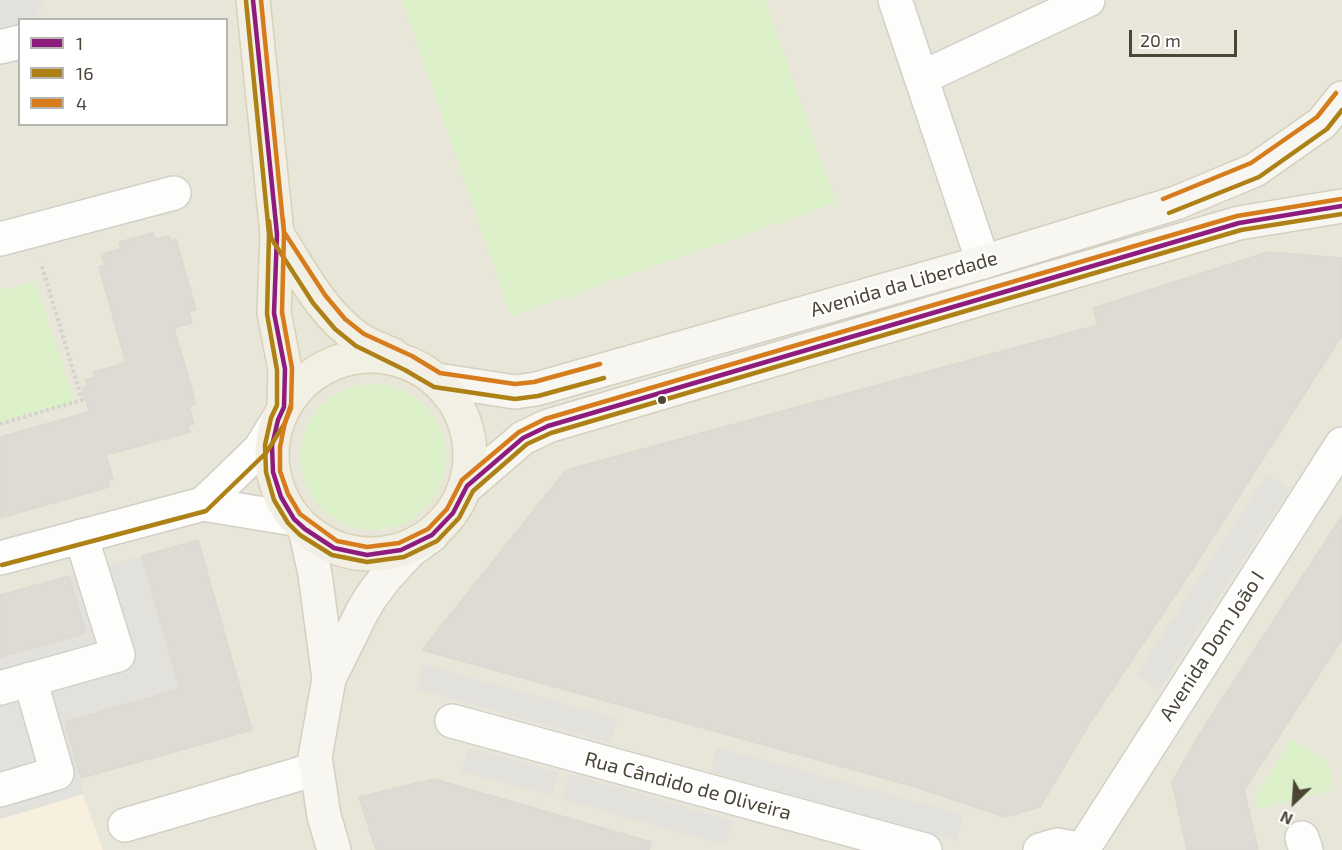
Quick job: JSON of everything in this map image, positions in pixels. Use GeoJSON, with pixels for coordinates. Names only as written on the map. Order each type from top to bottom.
{"type":"FeatureCollection","features":[{"type":"Feature","properties":{"kind":"main road"},"geometry":{"type":"LineString","coordinates":[[253,0],[277,234],[274,314],[285,369],[281,413],[272,446],[273,472],[281,496],[300,524],[315,574],[329,679]]}},
{"type":"Feature","properties":{"kind":"main road","name":"Avenida da Liberdade"},"geometry":{"type":"LineString","coordinates":[[437,380],[516,392],[536,390],[983,262],[1176,203],[1255,170],[1322,123],[1342,98]]}},
{"type":"Feature","properties":{"kind":"main road","name":"Avenida da Liberdade"},"geometry":{"type":"LineString","coordinates":[[467,486],[523,438],[548,426],[1239,223],[1342,206]]}},
{"type":"Feature","properties":{"kind":"main road"},"geometry":{"type":"LineString","coordinates":[[277,234],[319,299],[340,324],[360,340],[410,363],[437,380],[456,402],[468,429],[471,457],[467,486],[453,513],[432,535],[410,551],[371,597],[329,679],[315,757],[324,816],[334,850]]}},
{"type":"Feature","properties":{"kind":"main road"},"geometry":{"type":"LineString","coordinates":[[281,413],[301,384],[323,367],[350,358],[378,356],[410,363]]}},
{"type":"Feature","properties":{"kind":"main road"},"geometry":{"type":"LineString","coordinates":[[300,524],[334,548],[367,555],[401,550],[432,535]]}},
{"type":"Feature","properties":{"kind":"street"},"geometry":{"type":"LineString","coordinates":[[895,0],[983,262]]}},
{"type":"Feature","properties":{"kind":"street"},"geometry":{"type":"LineString","coordinates":[[921,78],[1089,0]]}},
{"type":"Feature","properties":{"kind":"street"},"geometry":{"type":"LineString","coordinates":[[0,47],[18,42]]}},
{"type":"Feature","properties":{"kind":"street"},"geometry":{"type":"LineString","coordinates":[[15,235],[174,193]]}},
{"type":"Feature","properties":{"kind":"street"},"geometry":{"type":"LineString","coordinates":[[203,504],[260,449],[281,413]]}},
{"type":"Feature","properties":{"kind":"street","name":"Avenida Dom João I"},"geometry":{"type":"LineString","coordinates":[[1084,849],[1342,444]]}},
{"type":"Feature","properties":{"kind":"street"},"geometry":{"type":"LineString","coordinates":[[0,558],[203,504],[300,524]]}},
{"type":"Feature","properties":{"kind":"street"},"geometry":{"type":"LineString","coordinates":[[0,790],[57,773],[15,684],[118,655],[81,536]]}},
{"type":"Feature","properties":{"kind":"street","name":"Rua Cândido de Oliveira"},"geometry":{"type":"LineString","coordinates":[[452,721],[925,850]]}},
{"type":"Feature","properties":{"kind":"street"},"geometry":{"type":"LineString","coordinates":[[125,825],[316,769]]}},
{"type":"Feature","properties":{"kind":"street"},"geometry":{"type":"LineString","coordinates":[[1040,850],[1057,845],[1084,849]]}},
{"type":"Feature","properties":{"kind":"path"},"geometry":{"type":"LineString","coordinates":[[0,424],[82,400],[15,235]]}},
{"type":"Feature","properties":{"kind":"shaded area"},"geometry":{"type":"Polygon","coordinates":[[[0,0],[1342,0],[1342,850],[0,850],[0,0]]]}},
{"type":"Feature","properties":{"kind":"shaded area"},"geometry":{"type":"Polygon","coordinates":[[[0,0],[44,0],[35,18],[18,18],[18,27],[0,32],[0,0]]]}},
{"type":"Feature","properties":{"kind":"shaded area"},"geometry":{"type":"Polygon","coordinates":[[[1267,474],[1290,488],[1159,689],[1136,675],[1267,474]]]}},
{"type":"Feature","properties":{"kind":"shaded area"},"geometry":{"type":"Polygon","coordinates":[[[142,556],[180,689],[66,721],[83,794],[0,819],[0,657],[86,632],[69,576],[142,556]]]}},
{"type":"Feature","properties":{"kind":"shaded area"},"geometry":{"type":"Polygon","coordinates":[[[422,664],[618,719],[610,743],[416,689],[422,664]]]}},
{"type":"Feature","properties":{"kind":"shaded area"},"geometry":{"type":"Polygon","coordinates":[[[717,747],[964,815],[957,841],[711,772],[717,747]]]}},
{"type":"Feature","properties":{"kind":"shaded area"},"geometry":{"type":"Polygon","coordinates":[[[468,748],[558,772],[553,796],[461,771],[468,748]]]}},
{"type":"Feature","properties":{"kind":"shaded area"},"geometry":{"type":"Polygon","coordinates":[[[569,774],[733,821],[725,845],[562,799],[569,774]]]}},
{"type":"Feature","properties":{"kind":"shaded area"},"geometry":{"type":"Polygon","coordinates":[[[83,794],[103,850],[0,850],[0,819],[83,794]]]}},
{"type":"Feature","properties":{"kind":"green space"},"geometry":{"type":"Polygon","coordinates":[[[402,0],[765,0],[836,203],[511,316],[402,0]]]}},
{"type":"Feature","properties":{"kind":"green space"},"geometry":{"type":"Polygon","coordinates":[[[35,282],[75,402],[0,421],[0,290],[35,282]]]}},
{"type":"Feature","properties":{"kind":"green space"},"geometry":{"type":"Polygon","coordinates":[[[373,384],[401,390],[424,406],[440,429],[446,457],[440,485],[424,508],[401,524],[373,530],[345,524],[322,508],[306,485],[300,457],[306,429],[322,406],[345,390],[373,384]]]}},
{"type":"Feature","properties":{"kind":"green space"},"geometry":{"type":"Polygon","coordinates":[[[1292,739],[1329,764],[1334,789],[1258,809],[1255,797],[1292,739]]]}},
{"type":"Feature","properties":{"kind":"building"},"geometry":{"type":"Polygon","coordinates":[[[153,233],[155,239],[169,236],[171,241],[176,239],[196,310],[189,311],[192,323],[174,328],[196,404],[189,406],[194,424],[188,425],[190,432],[106,455],[113,479],[108,481],[109,487],[0,518],[0,437],[89,412],[82,388],[88,386],[86,380],[94,377],[93,372],[126,363],[99,267],[105,265],[101,254],[121,249],[119,242],[153,233]]]}},
{"type":"Feature","properties":{"kind":"building"},"geometry":{"type":"Polygon","coordinates":[[[1268,252],[1342,258],[1342,335],[1192,570],[1090,723],[1040,807],[1005,817],[912,786],[422,650],[566,470],[1098,325],[1093,308],[1268,252]]]}},
{"type":"Feature","properties":{"kind":"building"},"geometry":{"type":"Polygon","coordinates":[[[1342,516],[1342,639],[1244,790],[1258,850],[1187,850],[1172,782],[1204,727],[1342,516]]]}},
{"type":"Feature","properties":{"kind":"building"},"geometry":{"type":"Polygon","coordinates":[[[198,540],[252,730],[81,778],[65,722],[180,689],[142,556],[198,540]]]}},
{"type":"Feature","properties":{"kind":"building"},"geometry":{"type":"Polygon","coordinates":[[[69,576],[86,633],[0,657],[0,595],[69,576]]]}},
{"type":"Feature","properties":{"kind":"building"},"geometry":{"type":"Polygon","coordinates":[[[434,779],[651,842],[649,850],[376,850],[359,797],[434,779]]]}},
{"type":"Feature","properties":{"kind":"transit line","name":"1"},"geometry":{"type":"LineString","coordinates":[[253,0],[277,234],[274,313],[285,369],[284,407],[278,420],[272,446],[273,472],[281,497],[294,519],[305,529],[334,548],[367,555],[401,550],[432,535],[453,513],[467,486],[523,438],[548,426],[1239,223],[1342,206]]}},
{"type":"Feature","properties":{"kind":"transit line","name":"4"},"geometry":{"type":"LineString","coordinates":[[261,0],[284,233],[282,312],[292,368],[291,408],[285,422],[280,447],[280,471],[288,494],[300,514],[337,541],[367,547],[399,543],[428,529],[447,509],[462,480],[519,432],[545,419],[1237,216],[1341,199]]}},
{"type":"Feature","properties":{"kind":"transit line","name":"16"},"geometry":{"type":"LineString","coordinates":[[246,1],[269,234],[267,314],[277,370],[277,405],[271,418],[265,445],[266,472],[274,500],[288,523],[300,535],[332,555],[367,562],[404,557],[437,541],[459,518],[473,491],[527,444],[551,433],[1241,230],[1342,214]]}},
{"type":"Feature","properties":{"kind":"transit line","name":"4"},"geometry":{"type":"LineString","coordinates":[[1163,199],[1251,163],[1317,117],[1336,93]]}},
{"type":"Feature","properties":{"kind":"transit line","name":"16"},"geometry":{"type":"LineString","coordinates":[[1169,213],[1259,177],[1327,129],[1342,110]]}},
{"type":"Feature","properties":{"kind":"transit line","name":"4"},"geometry":{"type":"LineString","coordinates":[[283,219],[284,232],[325,295],[345,319],[364,334],[412,356],[440,373],[515,384],[534,382],[600,364]]}},
{"type":"Feature","properties":{"kind":"transit line","name":"16"},"geometry":{"type":"LineString","coordinates":[[269,221],[271,238],[313,303],[335,329],[356,346],[434,387],[515,399],[538,396],[604,378]]}},
{"type":"Feature","properties":{"kind":"transit line","name":"16"},"geometry":{"type":"LineString","coordinates":[[2,565],[206,511],[266,453],[285,423],[291,405]]}}]}
